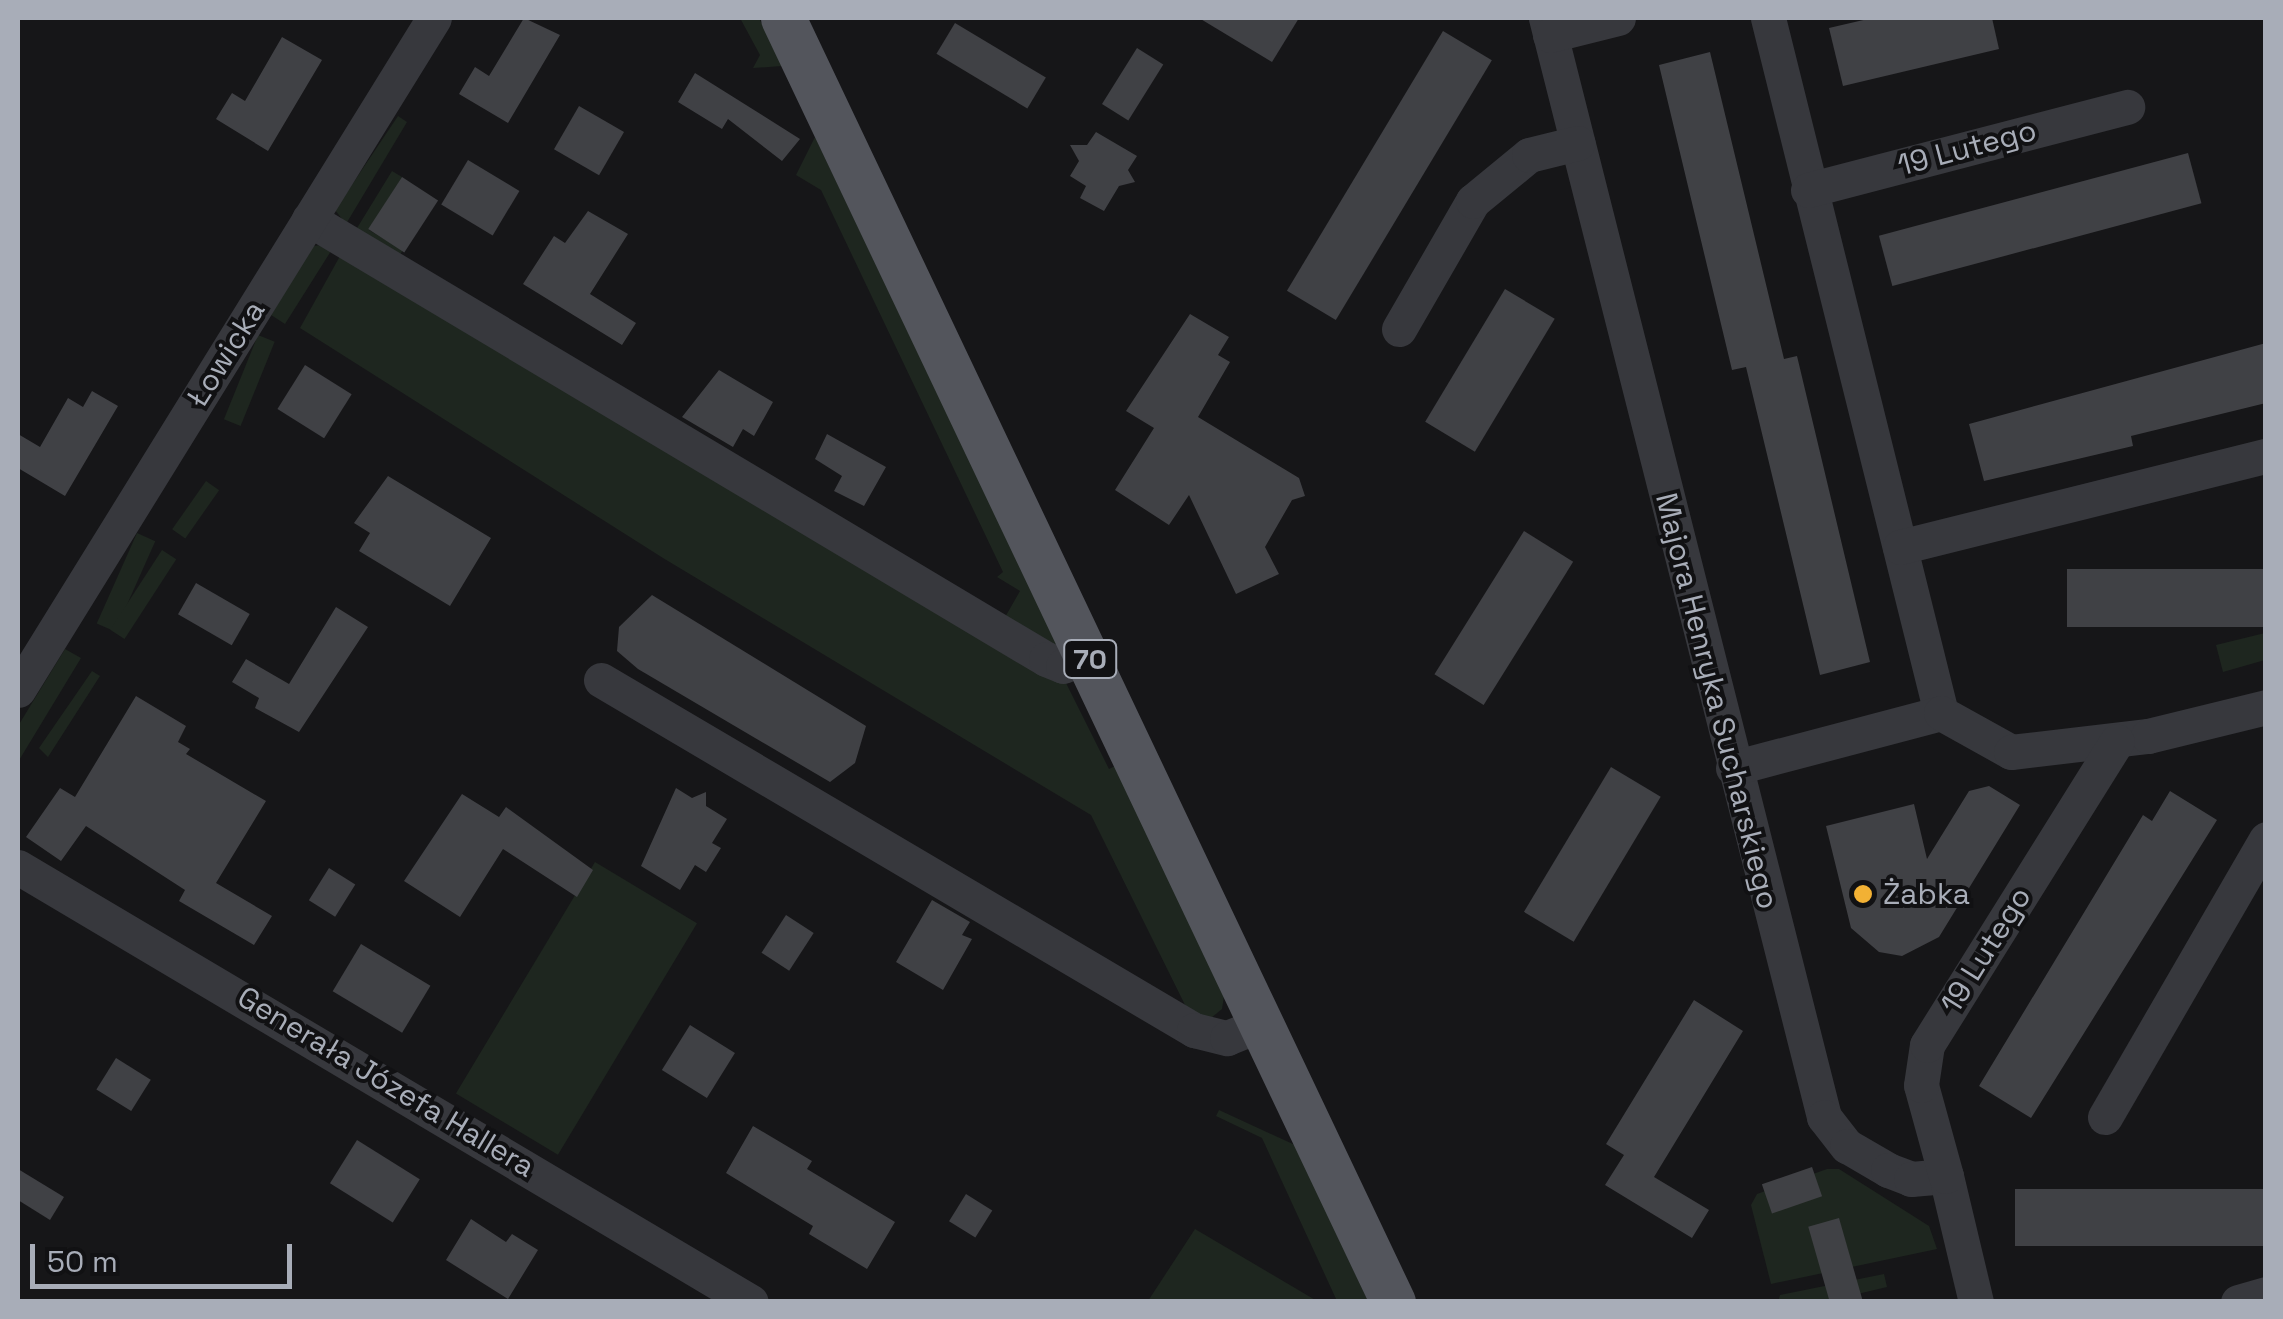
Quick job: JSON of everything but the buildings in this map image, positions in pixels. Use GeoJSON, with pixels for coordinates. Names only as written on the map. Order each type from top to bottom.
{"type":"FeatureCollection","features":[{"type":"Feature","properties":{"kind":"main road","name":"70"},"geometry":{"type":"LineString","coordinates":[[783,18],[1394,1302]]}},
{"type":"Feature","properties":{"kind":"street","name":"Łowicka"},"geometry":{"type":"LineString","coordinates":[[18,690],[434,18]]}},
{"type":"Feature","properties":{"kind":"street"},"geometry":{"type":"LineString","coordinates":[[1548,26],[1618,18]]}},
{"type":"Feature","properties":{"kind":"street"},"geometry":{"type":"LineString","coordinates":[[1768,18],[1941,713]]}},
{"type":"Feature","properties":{"kind":"street","name":"Majora Henryka Sucharskiego"},"geometry":{"type":"LineString","coordinates":[[1548,26],[1732,768],[1824,1117],[1848,1146],[1888,1170],[1910,1179],[1946,1176]]}},
{"type":"Feature","properties":{"kind":"street","name":"19 Lutego"},"geometry":{"type":"LineString","coordinates":[[1808,190],[2126,107]]}},
{"type":"Feature","properties":{"kind":"street"},"geometry":{"type":"LineString","coordinates":[[1399,329],[1474,201],[1529,154],[1578,143]]}},
{"type":"Feature","properties":{"kind":"street"},"geometry":{"type":"LineString","coordinates":[[309,219],[1046,660],[1064,666],[1088,655]]}},
{"type":"Feature","properties":{"kind":"street"},"geometry":{"type":"LineString","coordinates":[[1900,546],[2266,456]]}},
{"type":"Feature","properties":{"kind":"street"},"geometry":{"type":"LineString","coordinates":[[601,680],[1194,1030],[1228,1038],[1264,1023]]}},
{"type":"Feature","properties":{"kind":"street"},"geometry":{"type":"LineString","coordinates":[[1732,768],[1941,713],[2011,752],[2117,741],[2266,707]]}},
{"type":"Feature","properties":{"kind":"street","name":"19 Lutego"},"geometry":{"type":"LineString","coordinates":[[1946,1176],[1921,1085],[1927,1046],[2117,741]]}},
{"type":"Feature","properties":{"kind":"street"},"geometry":{"type":"LineString","coordinates":[[2104,1117],[2266,839]]}},
{"type":"Feature","properties":{"kind":"street","name":"Generała Józefa Hallera"},"geometry":{"type":"LineString","coordinates":[[18,867],[751,1302]]}},
{"type":"Feature","properties":{"kind":"street"},"geometry":{"type":"LineString","coordinates":[[1946,1176],[1976,1302]]}},
{"type":"Feature","properties":{"kind":"street"},"geometry":{"type":"LineString","coordinates":[[2238,1302],[2266,1294]]}},
{"type":"Feature","properties":{"kind":"shaded area"},"geometry":{"type":"Polygon","coordinates":[[[740,18],[759,18],[782,66],[753,68],[760,55],[740,18]]]}},
{"type":"Feature","properties":{"kind":"shaded area"},"geometry":{"type":"Polygon","coordinates":[[[398,116],[407,122],[346,224],[335,210],[398,116]]]}},
{"type":"Feature","properties":{"kind":"shaded area"},"geometry":{"type":"Polygon","coordinates":[[[815,137],[1059,648],[1004,619],[1020,591],[997,577],[1003,572],[821,190],[796,175],[815,137]]]}},
{"type":"Feature","properties":{"kind":"shaded area"},"geometry":{"type":"Polygon","coordinates":[[[392,171],[402,177],[369,230],[403,250],[396,261],[354,233],[392,171]]]}},
{"type":"Feature","properties":{"kind":"shaded area"},"geometry":{"type":"Polygon","coordinates":[[[322,245],[331,251],[285,324],[271,315],[313,246],[322,245]]]}},
{"type":"Feature","properties":{"kind":"shaded area"},"geometry":{"type":"Polygon","coordinates":[[[340,256],[1064,679],[1109,769],[1115,766],[1224,996],[1222,1009],[1211,1018],[1188,1011],[1091,815],[663,558],[300,328],[340,256]]]}},
{"type":"Feature","properties":{"kind":"shaded area"},"geometry":{"type":"Polygon","coordinates":[[[258,335],[275,342],[241,426],[224,419],[258,335]]]}},
{"type":"Feature","properties":{"kind":"shaded area"},"geometry":{"type":"Polygon","coordinates":[[[206,481],[219,490],[185,539],[172,529],[206,481]]]}},
{"type":"Feature","properties":{"kind":"shaded area"},"geometry":{"type":"Polygon","coordinates":[[[137,533],[155,541],[115,632],[97,623],[137,533]]]}},
{"type":"Feature","properties":{"kind":"shaded area"},"geometry":{"type":"Polygon","coordinates":[[[162,550],[176,559],[125,639],[110,630],[162,550]]]}},
{"type":"Feature","properties":{"kind":"shaded area"},"geometry":{"type":"Polygon","coordinates":[[[2265,633],[2265,660],[2223,672],[2216,645],[2265,633]]]}},
{"type":"Feature","properties":{"kind":"shaded area"},"geometry":{"type":"Polygon","coordinates":[[[65,649],[81,658],[18,762],[18,726],[65,649]]]}},
{"type":"Feature","properties":{"kind":"shaded area"},"geometry":{"type":"Polygon","coordinates":[[[92,671],[100,676],[48,757],[39,748],[92,671]]]}},
{"type":"Feature","properties":{"kind":"shaded area"},"geometry":{"type":"Polygon","coordinates":[[[595,862],[697,923],[558,1155],[456,1093],[595,862]]]}},
{"type":"Feature","properties":{"kind":"shaded area"},"geometry":{"type":"Polygon","coordinates":[[[1219,1110],[1295,1145],[1368,1301],[1337,1301],[1262,1138],[1216,1116],[1219,1110]]]}},
{"type":"Feature","properties":{"kind":"shaded area"},"geometry":{"type":"Polygon","coordinates":[[[1827,1169],[1839,1169],[1929,1226],[1937,1249],[1771,1284],[1751,1205],[1757,1194],[1827,1169]]]}},
{"type":"Feature","properties":{"kind":"shaded area"},"geometry":{"type":"Polygon","coordinates":[[[1195,1229],[1317,1301],[1148,1301],[1195,1229]]]}},
{"type":"Feature","properties":{"kind":"shaded area"},"geometry":{"type":"Polygon","coordinates":[[[1884,1274],[1887,1287],[1828,1301],[1778,1302],[1780,1295],[1884,1274]]]}},
{"type":"Feature","properties":{"kind":"place","name":"Żabka"},"geometry":{"type":"Point","coordinates":[1863,894]}}]}
